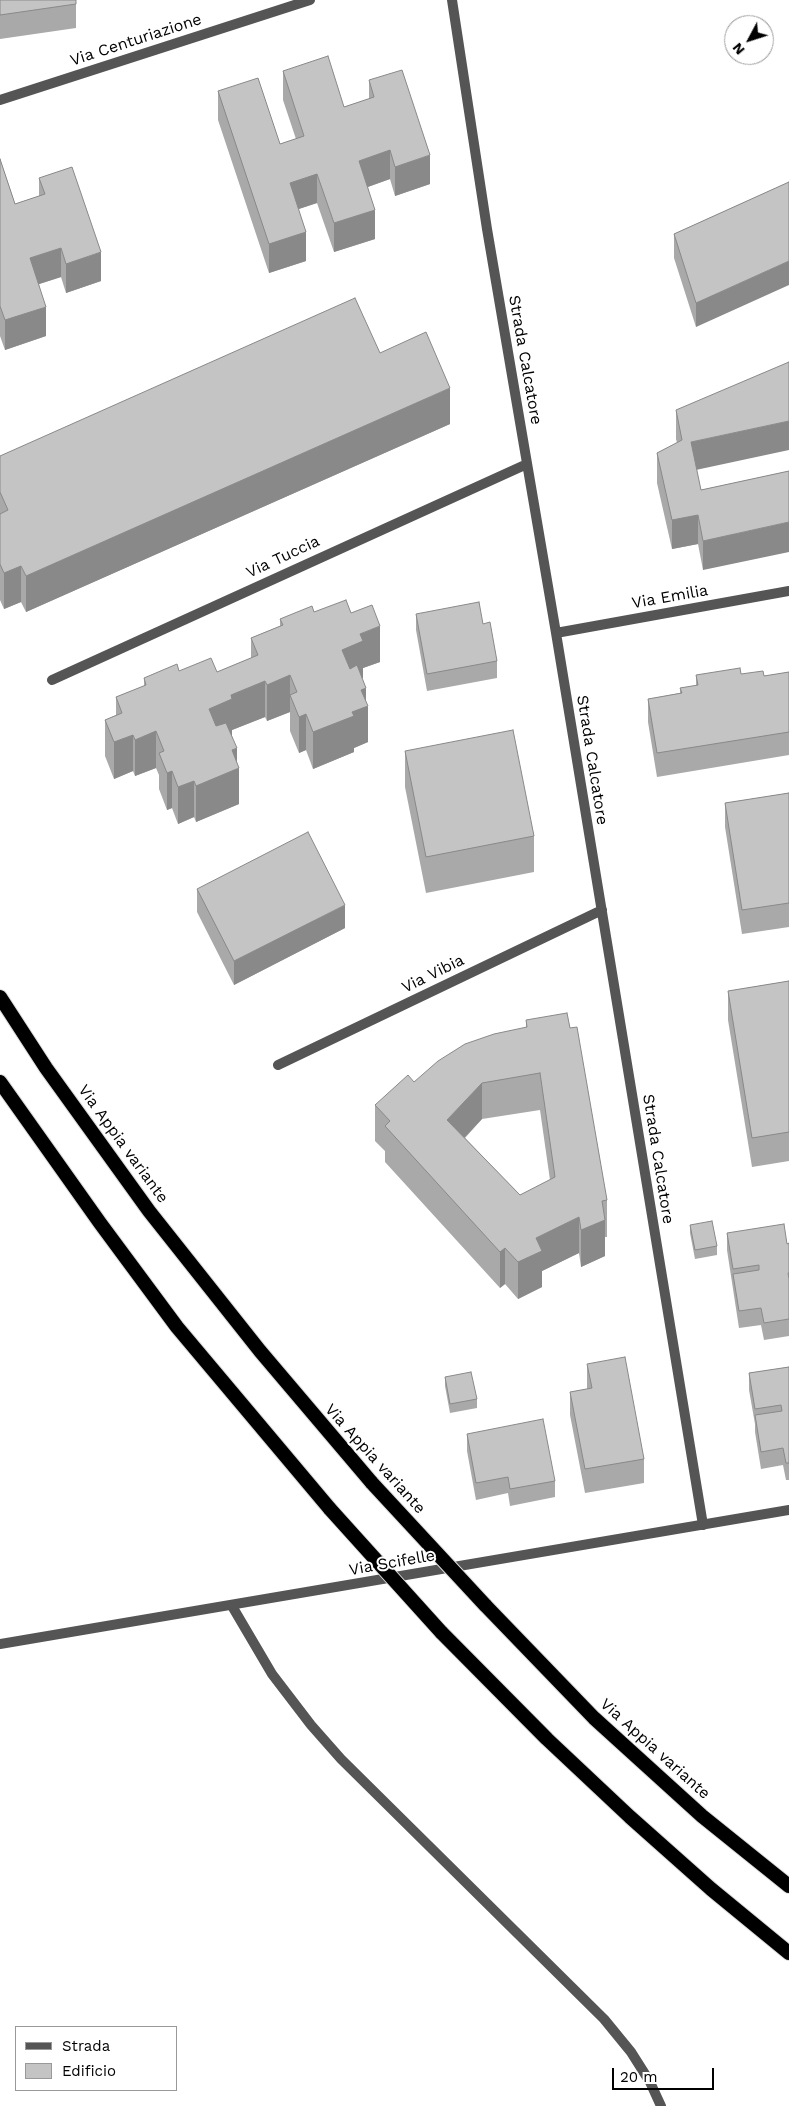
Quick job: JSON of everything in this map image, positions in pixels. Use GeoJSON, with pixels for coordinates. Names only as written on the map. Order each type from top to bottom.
{"type":"FeatureCollection","features":[{"type":"Feature","properties":{"kind":"highway","name":"Via Appia variante"},"geometry":{"type":"LineString","coordinates":[[0,996],[46,1068],[149,1210],[260,1351],[372,1483],[485,1605],[594,1718],[702,1816],[789,1886]]}},
{"type":"Feature","properties":{"kind":"highway"},"geometry":{"type":"LineString","coordinates":[[0,1082],[100,1223],[177,1327],[330,1509],[442,1632],[547,1739],[711,1889],[789,1953]]}},
{"type":"Feature","properties":{"kind":"street","name":"Via Centuriazione"},"geometry":{"type":"LineString","coordinates":[[0,100],[310,0]]}},
{"type":"Feature","properties":{"kind":"street","name":"Strada Calcatore"},"geometry":{"type":"LineString","coordinates":[[452,0],[487,229],[556,633],[703,1524]]}},
{"type":"Feature","properties":{"kind":"street","name":"Via Tuccia"},"geometry":{"type":"LineString","coordinates":[[52,680],[527,464]]}},
{"type":"Feature","properties":{"kind":"street","name":"Via Emilia"},"geometry":{"type":"LineString","coordinates":[[556,633],[789,591]]}},
{"type":"Feature","properties":{"kind":"street","name":"Via Vibia"},"geometry":{"type":"LineString","coordinates":[[278,1065],[602,910]]}},
{"type":"Feature","properties":{"kind":"street","name":"Via Scifelle"},"geometry":{"type":"LineString","coordinates":[[0,1644],[789,1510]]}},
{"type":"Feature","properties":{"kind":"street"},"geometry":{"type":"LineString","coordinates":[[232,1606],[272,1674],[311,1725],[341,1758],[604,2019],[636,2060],[650,2082],[661,2106]]}},
{"type":"Feature","properties":{"kind":"building"},"geometry":{"type":"Polygon","coordinates":[[[0,0],[76,0],[76,4],[0,15],[0,0]]]}},
{"type":"Feature","properties":{"kind":"building"},"geometry":{"type":"Polygon","coordinates":[[[328,56],[344,107],[374,97],[369,80],[402,70],[430,155],[395,167],[390,150],[359,161],[375,210],[334,223],[317,174],[290,183],[306,232],[269,244],[218,91],[258,78],[280,144],[304,136],[283,71],[328,56]]]}},
{"type":"Feature","properties":{"kind":"building"},"geometry":{"type":"Polygon","coordinates":[[[0,159],[15,204],[45,194],[39,178],[72,167],[101,252],[66,264],[61,248],[30,258],[46,307],[5,320],[0,306],[0,159]]]}},
{"type":"Feature","properties":{"kind":"building"},"geometry":{"type":"Polygon","coordinates":[[[789,182],[789,261],[696,303],[674,234],[789,182]]]}},
{"type":"Feature","properties":{"kind":"building"},"geometry":{"type":"Polygon","coordinates":[[[355,298],[380,353],[426,332],[450,388],[26,576],[21,566],[4,573],[0,564],[0,514],[8,510],[0,492],[0,456],[355,298]]]}},
{"type":"Feature","properties":{"kind":"building"},"geometry":{"type":"Polygon","coordinates":[[[789,362],[789,421],[691,442],[701,490],[789,471],[789,522],[703,541],[698,515],[672,520],[657,453],[682,440],[676,410],[789,362]]]}},
{"type":"Feature","properties":{"kind":"building"},"geometry":{"type":"Polygon","coordinates":[[[346,600],[351,613],[372,605],[380,626],[360,634],[363,641],[342,650],[350,669],[357,665],[366,688],[361,690],[368,706],[352,712],[354,716],[313,732],[306,714],[299,717],[290,695],[297,692],[290,675],[267,685],[265,681],[231,695],[232,699],[209,709],[216,726],[226,723],[237,748],[232,750],[239,768],[196,786],[194,781],[178,787],[172,771],[167,773],[159,753],[164,751],[156,731],[135,740],[133,735],[114,742],[105,720],[122,713],[116,697],[146,685],[144,678],[177,664],[179,671],[211,658],[217,672],[258,655],[251,638],[283,625],[280,619],[312,606],[314,612],[346,600]]]}},
{"type":"Feature","properties":{"kind":"building"},"geometry":{"type":"Polygon","coordinates":[[[479,602],[483,624],[490,622],[497,661],[427,674],[416,614],[479,602]]]}},
{"type":"Feature","properties":{"kind":"building"},"geometry":{"type":"Polygon","coordinates":[[[740,668],[741,674],[763,671],[764,676],[789,672],[789,732],[657,753],[648,699],[682,693],[680,688],[698,685],[696,675],[740,668]]]}},
{"type":"Feature","properties":{"kind":"building"},"geometry":{"type":"Polygon","coordinates":[[[513,730],[534,836],[426,857],[405,751],[513,730]]]}},
{"type":"Feature","properties":{"kind":"building"},"geometry":{"type":"Polygon","coordinates":[[[789,793],[789,903],[742,910],[725,803],[789,793]]]}},
{"type":"Feature","properties":{"kind":"building"},"geometry":{"type":"Polygon","coordinates":[[[308,832],[345,905],[234,961],[197,889],[308,832]]]}},
{"type":"Feature","properties":{"kind":"building"},"geometry":{"type":"Polygon","coordinates":[[[789,981],[789,1132],[752,1138],[728,991],[789,981]]]}},
{"type":"Feature","properties":{"kind":"building"},"geometry":{"type":"Polygon","coordinates":[[[567,1013],[570,1028],[577,1027],[607,1200],[602,1201],[605,1220],[581,1230],[579,1217],[536,1238],[542,1251],[518,1262],[505,1248],[500,1252],[385,1126],[390,1121],[375,1105],[408,1075],[414,1082],[438,1061],[465,1044],[494,1034],[527,1027],[526,1020],[567,1013]],[[540,1073],[482,1083],[447,1120],[520,1195],[555,1177],[540,1073]]]}},
{"type":"Feature","properties":{"kind":"building"},"geometry":{"type":"Polygon","coordinates":[[[712,1221],[717,1246],[695,1250],[690,1225],[712,1221]]]}},
{"type":"Feature","properties":{"kind":"building"},"geometry":{"type":"Polygon","coordinates":[[[784,1224],[787,1244],[789,1243],[789,1319],[764,1323],[761,1308],[739,1311],[733,1274],[759,1270],[759,1265],[733,1269],[727,1233],[784,1224]]]}},
{"type":"Feature","properties":{"kind":"building"},"geometry":{"type":"Polygon","coordinates":[[[625,1357],[644,1459],[585,1469],[570,1392],[592,1388],[587,1364],[625,1357]]]}},
{"type":"Feature","properties":{"kind":"building"},"geometry":{"type":"Polygon","coordinates":[[[789,1367],[789,1463],[786,1463],[783,1448],[761,1452],[755,1415],[782,1411],[781,1405],[755,1409],[749,1373],[789,1367]]]}},
{"type":"Feature","properties":{"kind":"building"},"geometry":{"type":"Polygon","coordinates":[[[471,1372],[477,1399],[450,1404],[445,1377],[471,1372]]]}},
{"type":"Feature","properties":{"kind":"building"},"geometry":{"type":"Polygon","coordinates":[[[543,1419],[555,1481],[510,1489],[508,1477],[476,1483],[467,1434],[543,1419]]]}}]}
